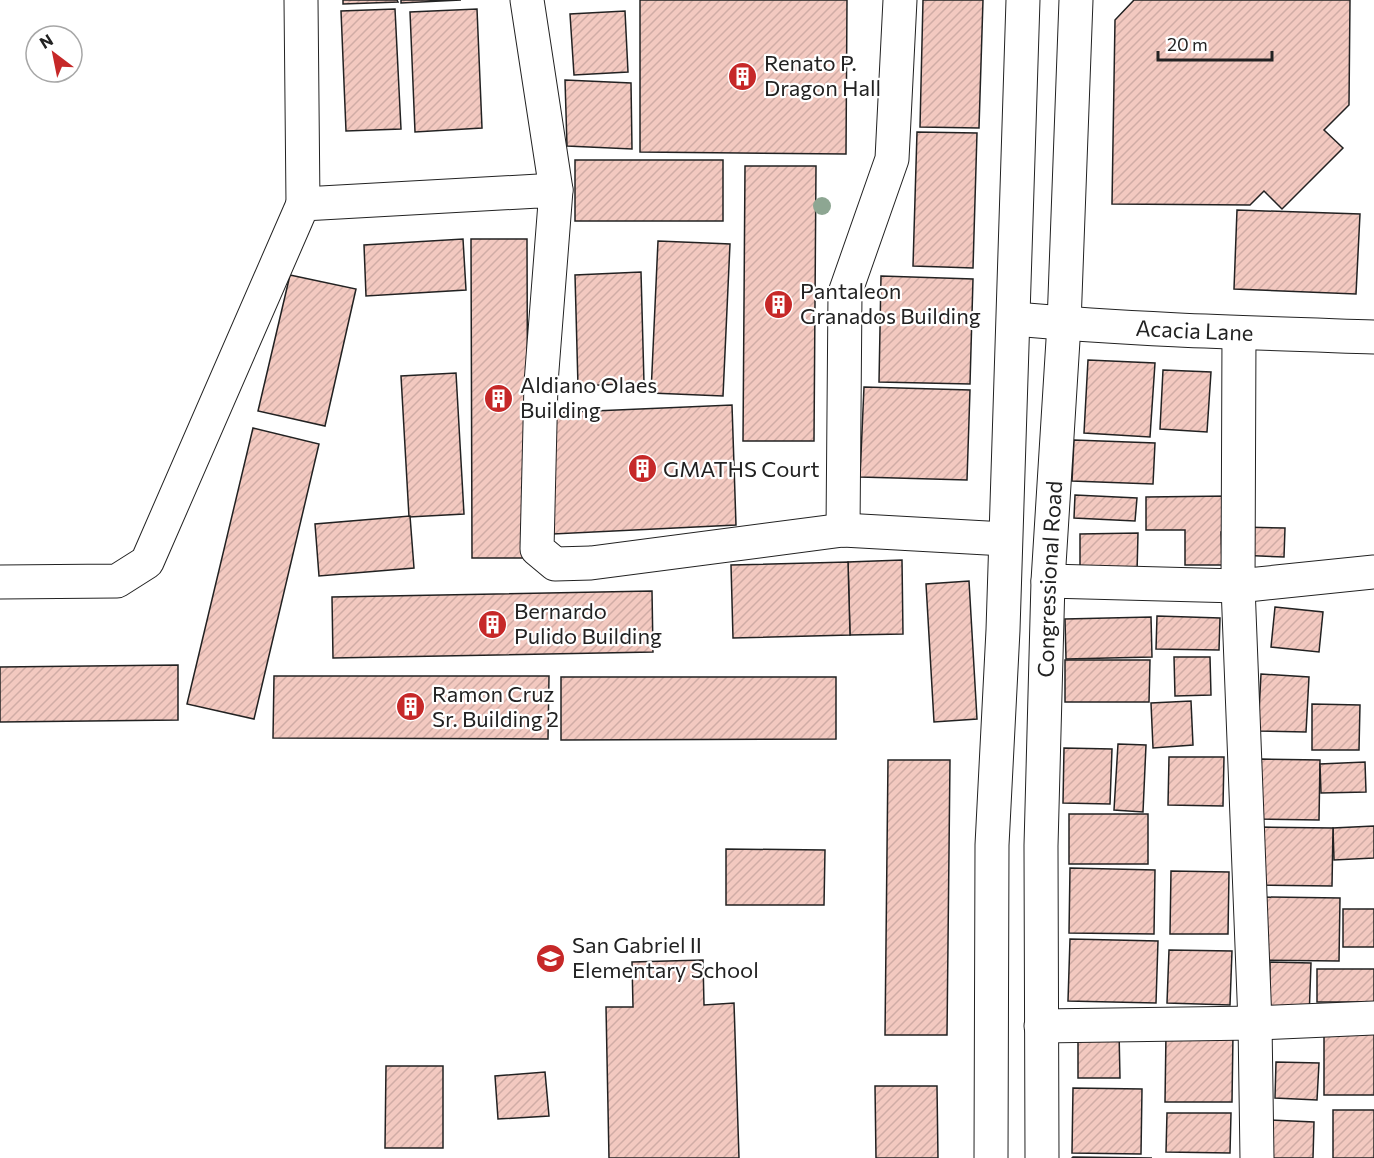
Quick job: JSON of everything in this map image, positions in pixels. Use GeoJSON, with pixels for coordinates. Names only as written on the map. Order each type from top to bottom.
{"type":"FeatureCollection","features":[{"type":"Feature","properties":{"kind":"main road"},"geometry":{"type":"LineString","coordinates":[[0,582],[117,581],[147,562],[303,204],[301,0]]}},
{"type":"Feature","properties":{"kind":"main road"},"geometry":{"type":"LineString","coordinates":[[526,0],[556,190],[541,383],[537,549],[555,564],[591,563],[843,531],[1005,538]]}},
{"type":"Feature","properties":{"kind":"main road"},"geometry":{"type":"LineString","coordinates":[[843,531],[845,293],[892,159],[900,0]]}},
{"type":"Feature","properties":{"kind":"main road","name":"Congressional Road"},"geometry":{"type":"LineString","coordinates":[[991,1158],[992,845],[1004,630],[1023,0]]}},
{"type":"Feature","properties":{"kind":"main road","name":"Congressional Road"},"geometry":{"type":"LineString","coordinates":[[1042,1158],[1041,846],[1048,580],[1064,324],[1076,0]]}},
{"type":"Feature","properties":{"kind":"main road"},"geometry":{"type":"LineString","coordinates":[[303,204],[556,190]]}},
{"type":"Feature","properties":{"kind":"main road","name":"Acacia Lane"},"geometry":{"type":"LineString","coordinates":[[1015,319],[1064,324],[1239,333],[1374,337]]}},
{"type":"Feature","properties":{"kind":"main road"},"geometry":{"type":"LineString","coordinates":[[1239,333],[1238,586],[1255,1023],[1257,1158]]}},
{"type":"Feature","properties":{"kind":"main road"},"geometry":{"type":"LineString","coordinates":[[1048,580],[1238,586],[1374,572]]}},
{"type":"Feature","properties":{"kind":"main road"},"geometry":{"type":"LineString","coordinates":[[1041,1026],[1255,1023],[1374,1018]]}},
{"type":"Feature","properties":{"kind":"building"},"geometry":{"type":"Polygon","coordinates":[[[343,0],[397,0],[398,2],[343,4],[343,0]]]}},
{"type":"Feature","properties":{"kind":"building"},"geometry":{"type":"Polygon","coordinates":[[[401,0],[461,0],[401,3],[401,0]]]}},
{"type":"Feature","properties":{"kind":"building","name":"Renato P. Dragon Hall"},"geometry":{"type":"Polygon","coordinates":[[[640,0],[847,0],[846,154],[640,152],[640,0]]]}},
{"type":"Feature","properties":{"kind":"building"},"geometry":{"type":"Polygon","coordinates":[[[923,0],[983,0],[979,128],[920,127],[923,0]]]}},
{"type":"Feature","properties":{"kind":"building"},"geometry":{"type":"Polygon","coordinates":[[[1134,0],[1350,0],[1349,105],[1324,130],[1343,148],[1282,209],[1264,191],[1250,205],[1112,204],[1115,20],[1134,0]]]}},
{"type":"Feature","properties":{"kind":"building"},"geometry":{"type":"Polygon","coordinates":[[[395,9],[401,129],[346,131],[341,11],[395,9]]]}},
{"type":"Feature","properties":{"kind":"building"},"geometry":{"type":"Polygon","coordinates":[[[477,9],[482,128],[415,132],[410,12],[477,9]]]}},
{"type":"Feature","properties":{"kind":"building"},"geometry":{"type":"Polygon","coordinates":[[[625,11],[628,72],[574,75],[570,14],[625,11]]]}},
{"type":"Feature","properties":{"kind":"building"},"geometry":{"type":"Polygon","coordinates":[[[565,80],[631,83],[632,149],[567,146],[565,80]]]}},
{"type":"Feature","properties":{"kind":"building"},"geometry":{"type":"Polygon","coordinates":[[[917,132],[977,133],[973,268],[913,266],[917,132]]]}},
{"type":"Feature","properties":{"kind":"building"},"geometry":{"type":"Polygon","coordinates":[[[575,160],[723,160],[723,221],[575,221],[575,160]]]}},
{"type":"Feature","properties":{"kind":"building","name":"Pantaleon Granados Building"},"geometry":{"type":"Polygon","coordinates":[[[745,166],[816,166],[814,441],[743,441],[745,166]]]}},
{"type":"Feature","properties":{"kind":"building"},"geometry":{"type":"Polygon","coordinates":[[[1237,210],[1360,214],[1356,294],[1234,289],[1237,210]]]}},
{"type":"Feature","properties":{"kind":"building"},"geometry":{"type":"Polygon","coordinates":[[[463,239],[466,290],[366,296],[364,245],[463,239]]]}},
{"type":"Feature","properties":{"kind":"building","name":"Aldiano Olaes Building"},"geometry":{"type":"Polygon","coordinates":[[[471,239],[527,239],[528,558],[472,558],[471,239]]]}},
{"type":"Feature","properties":{"kind":"building"},"geometry":{"type":"Polygon","coordinates":[[[658,241],[730,244],[723,396],[651,393],[658,241]]]}},
{"type":"Feature","properties":{"kind":"building"},"geometry":{"type":"Polygon","coordinates":[[[641,272],[644,383],[578,386],[575,275],[641,272]]]}},
{"type":"Feature","properties":{"kind":"building"},"geometry":{"type":"Polygon","coordinates":[[[290,275],[356,289],[325,426],[258,411],[290,275]]]}},
{"type":"Feature","properties":{"kind":"building"},"geometry":{"type":"Polygon","coordinates":[[[881,276],[973,279],[970,384],[879,382],[881,276]]]}},
{"type":"Feature","properties":{"kind":"building"},"geometry":{"type":"Polygon","coordinates":[[[1088,360],[1155,363],[1150,437],[1084,433],[1088,360]]]}},
{"type":"Feature","properties":{"kind":"building"},"geometry":{"type":"Polygon","coordinates":[[[1163,370],[1211,372],[1207,432],[1160,429],[1163,370]]]}},
{"type":"Feature","properties":{"kind":"building"},"geometry":{"type":"Polygon","coordinates":[[[456,373],[464,514],[409,517],[401,376],[456,373]]]}},
{"type":"Feature","properties":{"kind":"building"},"geometry":{"type":"Polygon","coordinates":[[[864,387],[970,390],[967,480],[860,477],[864,387]]]}},
{"type":"Feature","properties":{"kind":"building","name":"GMATHS Court"},"geometry":{"type":"Polygon","coordinates":[[[732,405],[736,525],[553,534],[548,413],[732,405]]]}},
{"type":"Feature","properties":{"kind":"building"},"geometry":{"type":"Polygon","coordinates":[[[253,428],[319,444],[254,719],[187,704],[253,428]]]}},
{"type":"Feature","properties":{"kind":"building"},"geometry":{"type":"Polygon","coordinates":[[[1074,440],[1155,443],[1153,484],[1072,481],[1074,440]]]}},
{"type":"Feature","properties":{"kind":"building"},"geometry":{"type":"Polygon","coordinates":[[[1075,495],[1137,498],[1135,521],[1074,518],[1075,495]]]}},
{"type":"Feature","properties":{"kind":"building"},"geometry":{"type":"Polygon","coordinates":[[[1229,496],[1229,532],[1221,532],[1222,565],[1185,565],[1185,530],[1146,530],[1146,497],[1229,496]]]}},
{"type":"Feature","properties":{"kind":"building"},"geometry":{"type":"Polygon","coordinates":[[[410,516],[414,568],[319,576],[315,524],[410,516]]]}},
{"type":"Feature","properties":{"kind":"building"},"geometry":{"type":"Polygon","coordinates":[[[1240,527],[1285,528],[1284,557],[1238,555],[1240,527]]]}},
{"type":"Feature","properties":{"kind":"building"},"geometry":{"type":"Polygon","coordinates":[[[1138,533],[1137,573],[1080,573],[1080,534],[1138,533]]]}},
{"type":"Feature","properties":{"kind":"building"},"geometry":{"type":"Polygon","coordinates":[[[902,560],[903,634],[850,635],[848,562],[902,560]]]}},
{"type":"Feature","properties":{"kind":"building"},"geometry":{"type":"Polygon","coordinates":[[[848,562],[850,635],[733,638],[731,565],[848,562]]]}},
{"type":"Feature","properties":{"kind":"building"},"geometry":{"type":"Polygon","coordinates":[[[969,581],[977,719],[934,722],[926,584],[969,581]]]}},
{"type":"Feature","properties":{"kind":"building","name":"Bernardo Pulido Building"},"geometry":{"type":"Polygon","coordinates":[[[652,591],[653,652],[333,658],[332,597],[652,591]]]}},
{"type":"Feature","properties":{"kind":"building"},"geometry":{"type":"Polygon","coordinates":[[[1275,607],[1323,612],[1319,652],[1271,647],[1275,607]]]}},
{"type":"Feature","properties":{"kind":"building"},"geometry":{"type":"Polygon","coordinates":[[[1157,616],[1220,618],[1219,650],[1156,649],[1157,616]]]}},
{"type":"Feature","properties":{"kind":"building"},"geometry":{"type":"Polygon","coordinates":[[[1151,617],[1152,657],[1066,659],[1065,619],[1151,617]]]}},
{"type":"Feature","properties":{"kind":"building"},"geometry":{"type":"Polygon","coordinates":[[[1174,657],[1210,657],[1211,695],[1175,696],[1174,657]]]}},
{"type":"Feature","properties":{"kind":"building"},"geometry":{"type":"Polygon","coordinates":[[[1065,660],[1150,660],[1149,702],[1065,702],[1065,660]]]}},
{"type":"Feature","properties":{"kind":"building"},"geometry":{"type":"Polygon","coordinates":[[[178,665],[178,720],[0,722],[0,667],[178,665]]]}},
{"type":"Feature","properties":{"kind":"building"},"geometry":{"type":"Polygon","coordinates":[[[1261,674],[1309,677],[1306,732],[1258,731],[1261,674]]]}},
{"type":"Feature","properties":{"kind":"building","name":"Ramon Cruz Sr. Building 2"},"geometry":{"type":"Polygon","coordinates":[[[274,676],[549,676],[548,739],[273,738],[274,676]]]}},
{"type":"Feature","properties":{"kind":"building"},"geometry":{"type":"Polygon","coordinates":[[[561,677],[836,677],[836,739],[561,740],[561,677]]]}},
{"type":"Feature","properties":{"kind":"building"},"geometry":{"type":"Polygon","coordinates":[[[1191,701],[1193,745],[1153,748],[1151,703],[1191,701]]]}},
{"type":"Feature","properties":{"kind":"building"},"geometry":{"type":"Polygon","coordinates":[[[1312,704],[1360,705],[1359,750],[1312,750],[1312,704]]]}},
{"type":"Feature","properties":{"kind":"building"},"geometry":{"type":"Polygon","coordinates":[[[1118,744],[1146,745],[1143,812],[1114,810],[1118,744]]]}},
{"type":"Feature","properties":{"kind":"building"},"geometry":{"type":"Polygon","coordinates":[[[1064,748],[1112,749],[1110,804],[1063,803],[1064,748]]]}},
{"type":"Feature","properties":{"kind":"building"},"geometry":{"type":"Polygon","coordinates":[[[1169,757],[1224,757],[1223,806],[1168,805],[1169,757]]]}},
{"type":"Feature","properties":{"kind":"building"},"geometry":{"type":"Polygon","coordinates":[[[1261,759],[1320,760],[1319,820],[1260,819],[1261,759]]]}},
{"type":"Feature","properties":{"kind":"building"},"geometry":{"type":"Polygon","coordinates":[[[888,760],[950,760],[947,1035],[885,1035],[888,760]]]}},
{"type":"Feature","properties":{"kind":"building"},"geometry":{"type":"Polygon","coordinates":[[[1365,762],[1366,792],[1321,793],[1320,764],[1365,762]]]}},
{"type":"Feature","properties":{"kind":"building"},"geometry":{"type":"Polygon","coordinates":[[[1069,814],[1148,814],[1148,864],[1069,864],[1069,814]]]}},
{"type":"Feature","properties":{"kind":"building"},"geometry":{"type":"Polygon","coordinates":[[[1374,826],[1374,858],[1334,860],[1333,828],[1374,826]]]}},
{"type":"Feature","properties":{"kind":"building"},"geometry":{"type":"Polygon","coordinates":[[[1260,827],[1333,828],[1332,886],[1260,885],[1260,827]]]}},
{"type":"Feature","properties":{"kind":"building"},"geometry":{"type":"Polygon","coordinates":[[[726,849],[825,850],[824,905],[726,905],[726,849]]]}},
{"type":"Feature","properties":{"kind":"building"},"geometry":{"type":"Polygon","coordinates":[[[1070,868],[1155,870],[1154,934],[1069,933],[1070,868]]]}},
{"type":"Feature","properties":{"kind":"building"},"geometry":{"type":"Polygon","coordinates":[[[1171,871],[1229,872],[1228,934],[1170,934],[1171,871]]]}},
{"type":"Feature","properties":{"kind":"building"},"geometry":{"type":"Polygon","coordinates":[[[1261,897],[1340,898],[1339,961],[1260,960],[1261,897]]]}},
{"type":"Feature","properties":{"kind":"building"},"geometry":{"type":"Polygon","coordinates":[[[1343,909],[1374,909],[1374,947],[1343,947],[1343,909]]]}},
{"type":"Feature","properties":{"kind":"building"},"geometry":{"type":"Polygon","coordinates":[[[1070,939],[1158,941],[1156,1003],[1068,1001],[1070,939]]]}},
{"type":"Feature","properties":{"kind":"building"},"geometry":{"type":"Polygon","coordinates":[[[1169,950],[1232,951],[1230,1005],[1167,1003],[1169,950]]]}},
{"type":"Feature","properties":{"kind":"building"},"geometry":{"type":"Polygon","coordinates":[[[703,960],[704,1005],[734,1003],[739,1158],[609,1158],[606,1007],[633,1007],[632,962],[703,960]]]}},
{"type":"Feature","properties":{"kind":"building"},"geometry":{"type":"Polygon","coordinates":[[[1270,962],[1311,963],[1309,1019],[1269,1019],[1270,962]]]}},
{"type":"Feature","properties":{"kind":"building"},"geometry":{"type":"Polygon","coordinates":[[[1317,969],[1374,969],[1374,1002],[1317,1002],[1317,969]]]}},
{"type":"Feature","properties":{"kind":"building"},"geometry":{"type":"Polygon","coordinates":[[[1324,1029],[1374,1029],[1374,1095],[1324,1095],[1324,1029]]]}},
{"type":"Feature","properties":{"kind":"building"},"geometry":{"type":"Polygon","coordinates":[[[1078,1031],[1119,1031],[1120,1078],[1078,1078],[1078,1031]]]}},
{"type":"Feature","properties":{"kind":"building"},"geometry":{"type":"Polygon","coordinates":[[[1166,1034],[1233,1034],[1232,1102],[1165,1102],[1166,1034]]]}},
{"type":"Feature","properties":{"kind":"building"},"geometry":{"type":"Polygon","coordinates":[[[1276,1062],[1319,1063],[1317,1100],[1275,1098],[1276,1062]]]}},
{"type":"Feature","properties":{"kind":"building"},"geometry":{"type":"Polygon","coordinates":[[[386,1066],[443,1066],[443,1148],[385,1148],[386,1066]]]}},
{"type":"Feature","properties":{"kind":"building"},"geometry":{"type":"Polygon","coordinates":[[[545,1072],[549,1116],[498,1119],[495,1076],[545,1072]]]}},
{"type":"Feature","properties":{"kind":"building"},"geometry":{"type":"Polygon","coordinates":[[[875,1086],[937,1086],[938,1158],[876,1158],[875,1086]]]}},
{"type":"Feature","properties":{"kind":"building"},"geometry":{"type":"Polygon","coordinates":[[[1073,1088],[1142,1089],[1141,1154],[1072,1153],[1073,1088]]]}},
{"type":"Feature","properties":{"kind":"building"},"geometry":{"type":"Polygon","coordinates":[[[1333,1110],[1374,1110],[1374,1158],[1333,1158],[1333,1110]]]}},
{"type":"Feature","properties":{"kind":"building"},"geometry":{"type":"Polygon","coordinates":[[[1167,1113],[1231,1113],[1230,1153],[1166,1152],[1167,1113]]]}},
{"type":"Feature","properties":{"kind":"building"},"geometry":{"type":"Polygon","coordinates":[[[1268,1120],[1314,1122],[1313,1158],[1266,1158],[1268,1120]]]}},
{"type":"Feature","properties":{"kind":"building"},"geometry":{"type":"Polygon","coordinates":[[[1073,1157],[1152,1158],[1072,1158],[1073,1157]]]}},
{"type":"Feature","properties":{"kind":"place","name":"Renato P. Dragon Hall"},"geometry":{"type":"Point","coordinates":[743,76]}},
{"type":"Feature","properties":{"kind":"place","name":"Pantaleon Granados Building"},"geometry":{"type":"Point","coordinates":[779,304]}},
{"type":"Feature","properties":{"kind":"place","name":"Aldiano Olaes Building"},"geometry":{"type":"Point","coordinates":[499,398]}},
{"type":"Feature","properties":{"kind":"place","name":"GMATHS Court"},"geometry":{"type":"Point","coordinates":[642,469]}},
{"type":"Feature","properties":{"kind":"place","name":"Bernardo Pulido Building"},"geometry":{"type":"Point","coordinates":[493,624]}},
{"type":"Feature","properties":{"kind":"place","name":"Ramon Cruz Sr. Building 2"},"geometry":{"type":"Point","coordinates":[411,707]}},
{"type":"Feature","properties":{"kind":"place","name":"San Gabriel II Elementary School"},"geometry":{"type":"Point","coordinates":[551,958]}}]}
